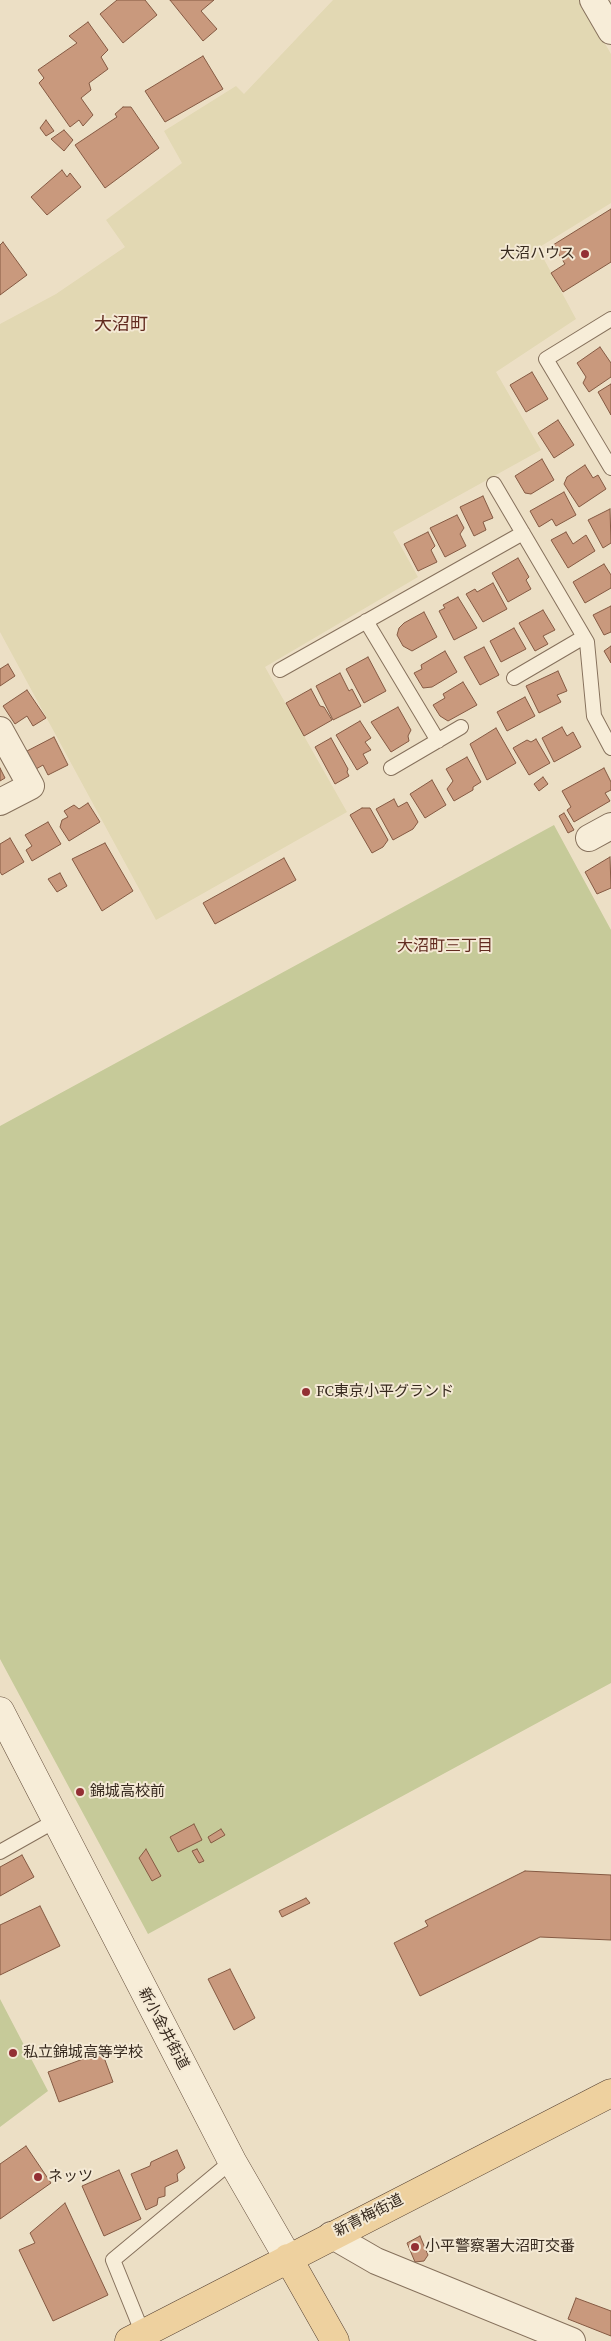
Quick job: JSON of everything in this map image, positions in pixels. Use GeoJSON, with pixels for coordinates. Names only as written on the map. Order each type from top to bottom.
{"type":"FeatureCollection","features":[{"type":"Feature","properties":{"kind":"main road","name":"新小金井街道"},"geometry":{"type":"LineString","coordinates":[[0,1711],[55,1821],[232,2161],[335,2341]]}},
{"type":"Feature","properties":{"kind":"main road","name":"新青梅街道"},"geometry":{"type":"LineString","coordinates":[[136,2337],[332,2235],[611,2094]]}},
{"type":"Feature","properties":{"kind":"street"},"geometry":{"type":"LineString","coordinates":[[593,0],[611,31]]}},
{"type":"Feature","properties":{"kind":"street"},"geometry":{"type":"LineString","coordinates":[[0,730],[31,786],[0,802]]}},
{"type":"Feature","properties":{"kind":"street"},"geometry":{"type":"LineString","coordinates":[[332,2235],[376,2261],[572,2341]]}},
{"type":"Feature","properties":{"kind":"lane"},"geometry":{"type":"LineString","coordinates":[[611,319],[546,359],[611,468]]}},
{"type":"Feature","properties":{"kind":"lane"},"geometry":{"type":"LineString","coordinates":[[494,484],[587,642],[594,716],[611,748]]}},
{"type":"Feature","properties":{"kind":"lane"},"geometry":{"type":"LineString","coordinates":[[280,670],[523,533]]}},
{"type":"Feature","properties":{"kind":"lane"},"geometry":{"type":"LineString","coordinates":[[366,621],[438,741]]}},
{"type":"Feature","properties":{"kind":"lane"},"geometry":{"type":"LineString","coordinates":[[514,678],[584,636]]}},
{"type":"Feature","properties":{"kind":"lane"},"geometry":{"type":"LineString","coordinates":[[391,768],[461,727]]}},
{"type":"Feature","properties":{"kind":"lane"},"geometry":{"type":"LineString","coordinates":[[0,1852],[55,1821]]}},
{"type":"Feature","properties":{"kind":"lane"},"geometry":{"type":"LineString","coordinates":[[136,2337],[112,2260],[232,2161]]}},
{"type":"Feature","properties":{"kind":"shaded area"},"geometry":{"type":"Polygon","coordinates":[[[333,0],[580,0],[611,54],[611,203],[538,248],[576,319],[496,372],[541,450],[393,532],[418,577],[265,667],[347,812],[156,920],[0,632],[0,324],[56,294],[125,247],[106,220],[182,163],[164,131],[236,86],[244,94],[333,0]]]}},
{"type":"Feature","properties":{"kind":"green space","name":"FC東京小平グランド"},"geometry":{"type":"Polygon","coordinates":[[[554,825],[611,930],[611,1683],[148,1934],[0,1659],[0,1126],[554,825]]]}},
{"type":"Feature","properties":{"kind":"green space","name":"私立錦城高等学校"},"geometry":{"type":"Polygon","coordinates":[[[0,1999],[48,2091],[0,2127],[0,1999]]]}},
{"type":"Feature","properties":{"kind":"building"},"geometry":{"type":"Polygon","coordinates":[[[117,0],[145,0],[157,15],[123,43],[100,14],[117,0]]]}},
{"type":"Feature","properties":{"kind":"building"},"geometry":{"type":"Polygon","coordinates":[[[170,0],[214,0],[201,11],[217,29],[203,41],[170,0]]]}},
{"type":"Feature","properties":{"kind":"building"},"geometry":{"type":"Polygon","coordinates":[[[88,22],[108,50],[101,57],[108,69],[89,83],[91,90],[81,98],[93,115],[83,126],[79,120],[70,127],[39,83],[44,78],[38,70],[77,43],[69,36],[88,22]]]}},
{"type":"Feature","properties":{"kind":"building"},"geometry":{"type":"Polygon","coordinates":[[[203,56],[223,89],[165,122],[145,91],[203,56]]]}},
{"type":"Feature","properties":{"kind":"building"},"geometry":{"type":"Polygon","coordinates":[[[123,107],[131,107],[159,148],[105,188],[75,145],[117,117],[115,114],[123,107]]]}},
{"type":"Feature","properties":{"kind":"building"},"geometry":{"type":"Polygon","coordinates":[[[46,120],[54,131],[46,136],[40,128],[46,120]]]}},
{"type":"Feature","properties":{"kind":"building"},"geometry":{"type":"Polygon","coordinates":[[[64,130],[73,140],[64,151],[51,139],[64,130]]]}},
{"type":"Feature","properties":{"kind":"building"},"geometry":{"type":"Polygon","coordinates":[[[62,170],[67,177],[70,173],[81,187],[47,215],[31,197],[62,170]]]}},
{"type":"Feature","properties":{"kind":"building","name":"大沼ハウス"},"geometry":{"type":"Polygon","coordinates":[[[611,209],[611,262],[563,292],[551,273],[565,264],[553,245],[611,209]]]}},
{"type":"Feature","properties":{"kind":"building"},"geometry":{"type":"Polygon","coordinates":[[[3,242],[27,275],[0,295],[0,245],[3,242]]]}},
{"type":"Feature","properties":{"kind":"building"},"geometry":{"type":"Polygon","coordinates":[[[600,347],[611,363],[611,377],[589,392],[583,383],[586,377],[577,363],[600,347]]]}},
{"type":"Feature","properties":{"kind":"building"},"geometry":{"type":"Polygon","coordinates":[[[532,372],[548,399],[526,412],[510,385],[532,372]]]}},
{"type":"Feature","properties":{"kind":"building"},"geometry":{"type":"Polygon","coordinates":[[[611,384],[611,415],[598,392],[611,384]]]}},
{"type":"Feature","properties":{"kind":"building"},"geometry":{"type":"Polygon","coordinates":[[[558,420],[574,445],[554,458],[538,433],[558,420]]]}},
{"type":"Feature","properties":{"kind":"building"},"geometry":{"type":"Polygon","coordinates":[[[542,459],[554,480],[531,494],[525,493],[515,476],[542,459]]]}},
{"type":"Feature","properties":{"kind":"building"},"geometry":{"type":"Polygon","coordinates":[[[585,465],[593,478],[598,475],[606,489],[579,507],[564,484],[567,477],[585,465]]]}},
{"type":"Feature","properties":{"kind":"building"},"geometry":{"type":"Polygon","coordinates":[[[564,492],[576,515],[556,526],[552,519],[539,527],[530,511],[564,492]]]}},
{"type":"Feature","properties":{"kind":"building"},"geometry":{"type":"Polygon","coordinates":[[[483,496],[493,518],[483,522],[486,530],[474,536],[460,507],[483,496]]]}},
{"type":"Feature","properties":{"kind":"building"},"geometry":{"type":"Polygon","coordinates":[[[610,509],[611,543],[603,548],[588,520],[610,509]]]}},
{"type":"Feature","properties":{"kind":"building"},"geometry":{"type":"Polygon","coordinates":[[[457,515],[464,528],[460,534],[466,546],[445,557],[430,528],[457,515]]]}},
{"type":"Feature","properties":{"kind":"building"},"geometry":{"type":"Polygon","coordinates":[[[428,532],[435,546],[431,550],[437,562],[418,571],[404,544],[428,532]]]}},
{"type":"Feature","properties":{"kind":"building"},"geometry":{"type":"Polygon","coordinates":[[[566,532],[573,544],[586,535],[595,551],[568,568],[551,540],[566,532]]]}},
{"type":"Feature","properties":{"kind":"building"},"geometry":{"type":"Polygon","coordinates":[[[518,558],[529,577],[526,580],[531,589],[508,602],[492,573],[518,558]]]}},
{"type":"Feature","properties":{"kind":"building"},"geometry":{"type":"Polygon","coordinates":[[[604,564],[611,575],[611,588],[585,603],[573,582],[604,564]]]}},
{"type":"Feature","properties":{"kind":"building"},"geometry":{"type":"Polygon","coordinates":[[[493,583],[507,609],[483,622],[466,594],[475,589],[477,592],[493,583]]]}},
{"type":"Feature","properties":{"kind":"building"},"geometry":{"type":"Polygon","coordinates":[[[458,597],[477,628],[454,640],[439,611],[445,608],[443,605],[458,597]]]}},
{"type":"Feature","properties":{"kind":"building"},"geometry":{"type":"Polygon","coordinates":[[[611,606],[611,632],[604,635],[593,615],[611,606]]]}},
{"type":"Feature","properties":{"kind":"building"},"geometry":{"type":"Polygon","coordinates":[[[543,610],[555,630],[543,636],[548,644],[535,651],[519,623],[543,610]]]}},
{"type":"Feature","properties":{"kind":"building"},"geometry":{"type":"Polygon","coordinates":[[[424,612],[437,637],[412,651],[403,646],[397,635],[399,628],[404,623],[424,612]]]}},
{"type":"Feature","properties":{"kind":"building"},"geometry":{"type":"Polygon","coordinates":[[[514,628],[526,649],[501,662],[490,641],[514,628]]]}},
{"type":"Feature","properties":{"kind":"building"},"geometry":{"type":"Polygon","coordinates":[[[611,646],[611,663],[604,651],[611,646]]]}},
{"type":"Feature","properties":{"kind":"building"},"geometry":{"type":"Polygon","coordinates":[[[484,647],[499,675],[480,685],[464,657],[484,647]]]}},
{"type":"Feature","properties":{"kind":"building"},"geometry":{"type":"Polygon","coordinates":[[[445,651],[457,672],[432,687],[423,688],[414,673],[422,669],[421,665],[445,651]]]}},
{"type":"Feature","properties":{"kind":"building"},"geometry":{"type":"Polygon","coordinates":[[[368,657],[386,691],[364,703],[346,669],[368,657]]]}},
{"type":"Feature","properties":{"kind":"building"},"geometry":{"type":"Polygon","coordinates":[[[8,664],[15,676],[0,686],[0,669],[8,664]]]}},
{"type":"Feature","properties":{"kind":"building"},"geometry":{"type":"Polygon","coordinates":[[[558,671],[567,691],[557,695],[561,702],[539,713],[526,686],[558,671]]]}},
{"type":"Feature","properties":{"kind":"building"},"geometry":{"type":"Polygon","coordinates":[[[340,673],[349,691],[352,689],[361,706],[333,720],[316,686],[340,673]]]}},
{"type":"Feature","properties":{"kind":"building"},"geometry":{"type":"Polygon","coordinates":[[[463,682],[477,705],[448,721],[440,716],[433,705],[445,698],[443,694],[463,682]]]}},
{"type":"Feature","properties":{"kind":"building"},"geometry":{"type":"Polygon","coordinates":[[[311,689],[320,706],[324,707],[332,720],[304,736],[286,703],[311,689]]]}},
{"type":"Feature","properties":{"kind":"building"},"geometry":{"type":"Polygon","coordinates":[[[27,690],[46,718],[33,726],[27,716],[15,724],[3,706],[27,690]]]}},
{"type":"Feature","properties":{"kind":"building"},"geometry":{"type":"Polygon","coordinates":[[[525,697],[535,716],[507,731],[497,712],[525,697]]]}},
{"type":"Feature","properties":{"kind":"building"},"geometry":{"type":"Polygon","coordinates":[[[398,707],[411,730],[408,736],[409,741],[391,752],[371,722],[398,707]]]}},
{"type":"Feature","properties":{"kind":"building"},"geometry":{"type":"Polygon","coordinates":[[[360,721],[371,738],[365,742],[371,750],[363,754],[368,763],[357,770],[336,735],[360,721]]]}},
{"type":"Feature","properties":{"kind":"building"},"geometry":{"type":"Polygon","coordinates":[[[562,727],[567,736],[573,732],[581,747],[554,762],[542,738],[562,727]]]}},
{"type":"Feature","properties":{"kind":"building"},"geometry":{"type":"Polygon","coordinates":[[[496,728],[516,763],[487,780],[470,744],[496,728]]]}},
{"type":"Feature","properties":{"kind":"building"},"geometry":{"type":"Polygon","coordinates":[[[54,737],[68,765],[48,775],[43,765],[36,769],[27,751],[54,737]]]}},
{"type":"Feature","properties":{"kind":"building"},"geometry":{"type":"Polygon","coordinates":[[[331,738],[348,769],[349,776],[335,784],[315,747],[331,738]]]}},
{"type":"Feature","properties":{"kind":"building"},"geometry":{"type":"Polygon","coordinates":[[[536,739],[550,763],[529,775],[513,748],[527,740],[531,742],[536,739]]]}},
{"type":"Feature","properties":{"kind":"building"},"geometry":{"type":"Polygon","coordinates":[[[467,757],[481,782],[473,787],[473,790],[454,801],[447,789],[453,781],[446,769],[467,757]]]}},
{"type":"Feature","properties":{"kind":"building"},"geometry":{"type":"Polygon","coordinates":[[[0,768],[5,778],[0,781],[0,768]]]}},
{"type":"Feature","properties":{"kind":"building"},"geometry":{"type":"Polygon","coordinates":[[[604,768],[611,782],[611,790],[605,793],[610,801],[574,822],[567,810],[571,807],[562,791],[604,768]]]}},
{"type":"Feature","properties":{"kind":"building"},"geometry":{"type":"Polygon","coordinates":[[[543,777],[548,784],[539,791],[534,784],[543,777]]]}},
{"type":"Feature","properties":{"kind":"building"},"geometry":{"type":"Polygon","coordinates":[[[432,780],[446,805],[425,818],[410,794],[432,780]]]}},
{"type":"Feature","properties":{"kind":"building"},"geometry":{"type":"Polygon","coordinates":[[[394,799],[398,807],[407,802],[418,822],[413,829],[393,840],[376,809],[394,799]]]}},
{"type":"Feature","properties":{"kind":"building"},"geometry":{"type":"Polygon","coordinates":[[[88,803],[100,822],[69,841],[60,827],[62,820],[68,817],[64,811],[74,805],[79,809],[88,803]]]}},
{"type":"Feature","properties":{"kind":"building"},"geometry":{"type":"Polygon","coordinates":[[[362,808],[370,808],[388,840],[383,847],[372,853],[350,815],[362,808]]]}},
{"type":"Feature","properties":{"kind":"building"},"geometry":{"type":"Polygon","coordinates":[[[564,813],[574,830],[568,833],[559,816],[564,813]]]}},
{"type":"Feature","properties":{"kind":"building"},"geometry":{"type":"Polygon","coordinates":[[[48,822],[61,844],[32,861],[26,850],[32,846],[25,835],[48,822]]]}},
{"type":"Feature","properties":{"kind":"building"},"geometry":{"type":"Polygon","coordinates":[[[10,838],[24,862],[2,875],[0,872],[0,844],[10,838]]]}},
{"type":"Feature","properties":{"kind":"building"},"geometry":{"type":"Polygon","coordinates":[[[105,843],[133,891],[102,911],[72,859],[105,843]]]}},
{"type":"Feature","properties":{"kind":"building"},"geometry":{"type":"Polygon","coordinates":[[[610,857],[611,888],[597,894],[585,872],[610,857]]]}},
{"type":"Feature","properties":{"kind":"building"},"geometry":{"type":"Polygon","coordinates":[[[284,858],[296,880],[215,924],[203,903],[284,858]]]}},
{"type":"Feature","properties":{"kind":"building"},"geometry":{"type":"Polygon","coordinates":[[[60,873],[67,886],[57,892],[48,879],[60,873]]]}},
{"type":"Feature","properties":{"kind":"building"},"geometry":{"type":"Polygon","coordinates":[[[194,1824],[202,1840],[178,1852],[170,1837],[194,1824]]]}},
{"type":"Feature","properties":{"kind":"building"},"geometry":{"type":"Polygon","coordinates":[[[221,1829],[225,1835],[211,1843],[208,1837],[221,1829]]]}},
{"type":"Feature","properties":{"kind":"building"},"geometry":{"type":"Polygon","coordinates":[[[146,1849],[161,1876],[152,1881],[139,1858],[146,1849]]]}},
{"type":"Feature","properties":{"kind":"building"},"geometry":{"type":"Polygon","coordinates":[[[197,1849],[204,1861],[199,1863],[192,1851],[197,1849]]]}},
{"type":"Feature","properties":{"kind":"building"},"geometry":{"type":"Polygon","coordinates":[[[22,1855],[34,1877],[0,1896],[0,1867],[22,1855]]]}},
{"type":"Feature","properties":{"kind":"building"},"geometry":{"type":"Polygon","coordinates":[[[525,1871],[611,1875],[611,1940],[540,1937],[420,1996],[394,1943],[428,1926],[425,1921],[525,1871]]]}},
{"type":"Feature","properties":{"kind":"building"},"geometry":{"type":"Polygon","coordinates":[[[306,1898],[310,1903],[282,1917],[279,1911],[306,1898]]]}},
{"type":"Feature","properties":{"kind":"building"},"geometry":{"type":"Polygon","coordinates":[[[40,1906],[60,1946],[0,1975],[0,1925],[40,1906]]]}},
{"type":"Feature","properties":{"kind":"building"},"geometry":{"type":"Polygon","coordinates":[[[230,1969],[255,2018],[234,2030],[208,1979],[230,1969]]]}},
{"type":"Feature","properties":{"kind":"building"},"geometry":{"type":"Polygon","coordinates":[[[102,2052],[113,2082],[59,2102],[48,2072],[102,2052]]]}},
{"type":"Feature","properties":{"kind":"building"},"geometry":{"type":"Polygon","coordinates":[[[26,2146],[51,2183],[0,2219],[0,2164],[26,2146]]]}},
{"type":"Feature","properties":{"kind":"building"},"geometry":{"type":"Polygon","coordinates":[[[177,2150],[185,2168],[177,2174],[178,2181],[165,2187],[165,2196],[158,2198],[157,2205],[146,2210],[131,2174],[150,2166],[151,2162],[177,2150]]]}},
{"type":"Feature","properties":{"kind":"building"},"geometry":{"type":"Polygon","coordinates":[[[119,2170],[141,2219],[104,2236],[82,2186],[119,2170]]]}},
{"type":"Feature","properties":{"kind":"building"},"geometry":{"type":"Polygon","coordinates":[[[65,2203],[108,2295],[53,2321],[19,2250],[35,2243],[30,2233],[65,2203]]]}},
{"type":"Feature","properties":{"kind":"building"},"geometry":{"type":"Polygon","coordinates":[[[420,2236],[428,2255],[424,2261],[415,2262],[407,2243],[420,2236]]]}},
{"type":"Feature","properties":{"kind":"building"},"geometry":{"type":"Polygon","coordinates":[[[576,2298],[611,2311],[611,2336],[568,2319],[576,2298]]]}},
{"type":"Feature","properties":{"kind":"place","name":"大沼ハウス"},"geometry":{"type":"Point","coordinates":[585,254]}},
{"type":"Feature","properties":{"kind":"place","name":"FC東京小平グランド"},"geometry":{"type":"Point","coordinates":[306,1392]}},
{"type":"Feature","properties":{"kind":"place","name":"錦城高校前"},"geometry":{"type":"Point","coordinates":[80,1792]}},
{"type":"Feature","properties":{"kind":"place","name":"私立錦城高等学校"},"geometry":{"type":"Point","coordinates":[13,2053]}},
{"type":"Feature","properties":{"kind":"place","name":"ネッツ"},"geometry":{"type":"Point","coordinates":[38,2177]}},
{"type":"Feature","properties":{"kind":"place","name":"小平警察署大沼町交番"},"geometry":{"type":"Point","coordinates":[415,2247]}},
{"type":"Feature","properties":{"kind":"district","name":"大沼町"},"geometry":{"type":"Point","coordinates":[121,325]}},
{"type":"Feature","properties":{"kind":"district","name":"大沼町三丁目"},"geometry":{"type":"Point","coordinates":[445,947]}}]}
